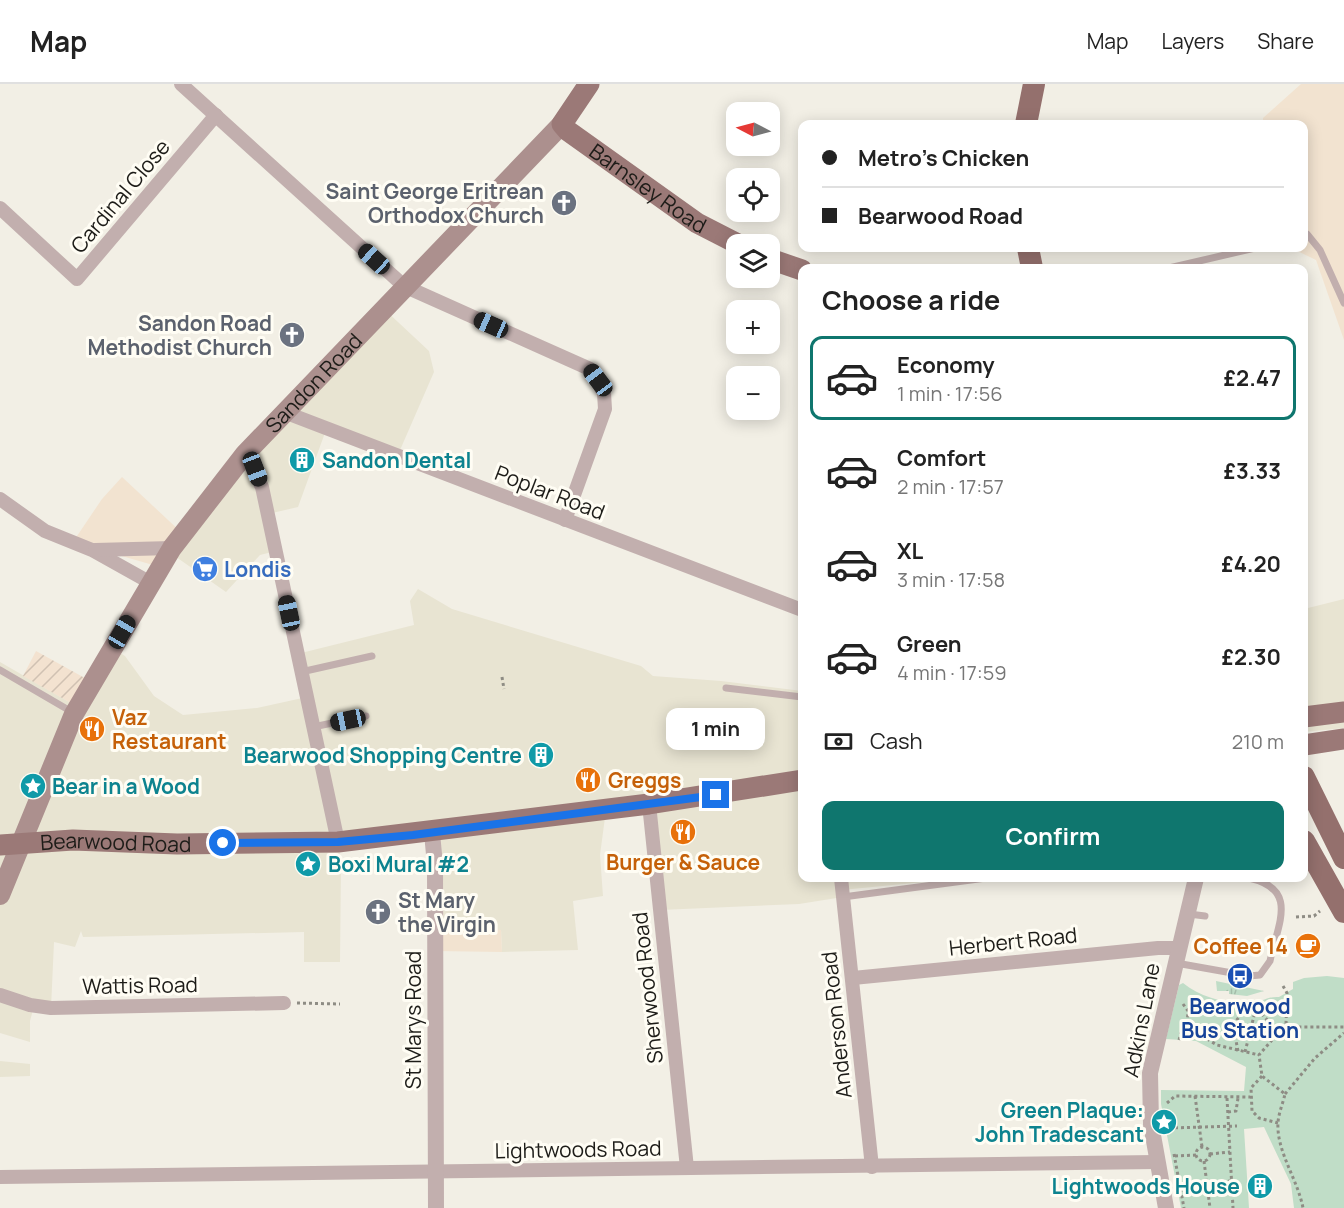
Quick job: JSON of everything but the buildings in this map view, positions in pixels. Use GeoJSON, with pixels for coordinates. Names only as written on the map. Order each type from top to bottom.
{"type":"FeatureCollection","features":[{"type":"Feature","properties":{"kind":"highway"},"geometry":{"type":"LineString","coordinates":[[1027,120],[1034,84]]}},
{"type":"Feature","properties":{"kind":"highway"},"geometry":{"type":"LineString","coordinates":[[1308,785],[1344,858]]}},
{"type":"Feature","properties":{"kind":"highway"},"geometry":{"type":"LineString","coordinates":[[1308,850],[1344,912]]}},
{"type":"Feature","properties":{"kind":"main road","name":"Sandon Road"},"geometry":{"type":"LineString","coordinates":[[0,895],[10,844],[74,714],[172,548],[245,454],[562,124],[589,84]]}},
{"type":"Feature","properties":{"kind":"main road","name":"Barnsley Road"},"geometry":{"type":"LineString","coordinates":[[562,124],[653,194],[697,223],[726,238]]}},
{"type":"Feature","properties":{"kind":"main road"},"geometry":{"type":"LineString","coordinates":[[780,262],[798,269]]}},
{"type":"Feature","properties":{"kind":"main road"},"geometry":{"type":"LineString","coordinates":[[1308,716],[1344,712]]}},
{"type":"Feature","properties":{"kind":"main road"},"geometry":{"type":"LineString","coordinates":[[1308,744],[1344,739]]}},
{"type":"Feature","properties":{"kind":"main road","name":"Bearwood Road"},"geometry":{"type":"LineString","coordinates":[[10,844],[73,840],[177,844],[338,842],[432,833],[649,804],[798,781]]}},
{"type":"Feature","properties":{"kind":"street"},"geometry":{"type":"LineString","coordinates":[[181,84],[404,286],[590,369],[604,393],[605,409],[565,520]]}},
{"type":"Feature","properties":{"kind":"street","name":"Cardinal Close"},"geometry":{"type":"LineString","coordinates":[[0,207],[77,279],[216,115]]}},
{"type":"Feature","properties":{"kind":"street","name":"Poplar Road"},"geometry":{"type":"LineString","coordinates":[[284,412],[798,608]]}},
{"type":"Feature","properties":{"kind":"street"},"geometry":{"type":"LineString","coordinates":[[245,454],[262,487],[338,842]]}},
{"type":"Feature","properties":{"kind":"street"},"geometry":{"type":"LineString","coordinates":[[0,499],[45,531],[92,550],[151,583]]}},
{"type":"Feature","properties":{"kind":"street"},"geometry":{"type":"LineString","coordinates":[[92,550],[172,548]]}},
{"type":"Feature","properties":{"kind":"street","name":"Sherwood Road"},"geometry":{"type":"LineString","coordinates":[[649,804],[687,1168]]}},
{"type":"Feature","properties":{"kind":"street","name":"St Marys Road"},"geometry":{"type":"LineString","coordinates":[[432,833],[435,864],[436,1208]]}},
{"type":"Feature","properties":{"kind":"street","name":"Anderson Road"},"geometry":{"type":"LineString","coordinates":[[841,882],[872,1167]]}},
{"type":"Feature","properties":{"kind":"street","name":"Adkins Lane"},"geometry":{"type":"LineString","coordinates":[[1166,1208],[1151,1124],[1150,1072],[1176,956],[1197,915],[1196,882]]}},
{"type":"Feature","properties":{"kind":"street","name":"Herbert Road"},"geometry":{"type":"LineString","coordinates":[[853,978],[1158,948],[1176,956]]}},
{"type":"Feature","properties":{"kind":"street","name":"Wattis Road"},"geometry":{"type":"LineString","coordinates":[[0,995],[30,1005],[51,1008],[284,1003]]}},
{"type":"Feature","properties":{"kind":"street","name":"Lightwoods Road"},"geometry":{"type":"LineString","coordinates":[[0,1177],[1156,1162]]}},
{"type":"Feature","properties":{"kind":"lane"},"geometry":{"type":"LineString","coordinates":[[1308,235],[1320,250],[1344,303]]}},
{"type":"Feature","properties":{"kind":"lane"},"geometry":{"type":"LineString","coordinates":[[1186,264],[1238,252]]}},
{"type":"Feature","properties":{"kind":"lane"},"geometry":{"type":"LineString","coordinates":[[301,672],[372,656]]}},
{"type":"Feature","properties":{"kind":"lane"},"geometry":{"type":"LineString","coordinates":[[0,670],[74,714]]}},
{"type":"Feature","properties":{"kind":"lane"},"geometry":{"type":"LineString","coordinates":[[726,688],[798,697]]}},
{"type":"Feature","properties":{"kind":"lane"},"geometry":{"type":"LineString","coordinates":[[313,727],[366,716]]}},
{"type":"Feature","properties":{"kind":"lane"},"geometry":{"type":"LineString","coordinates":[[843,897],[956,882]]}},
{"type":"Feature","properties":{"kind":"lane"},"geometry":{"type":"LineString","coordinates":[[1176,956],[1236,975],[1260,975],[1270,961],[1282,905],[1277,891],[1270,884],[1263,882]]}},
{"type":"Feature","properties":{"kind":"path"},"geometry":{"type":"LineString","coordinates":[[502,677],[504,689]]}},
{"type":"Feature","properties":{"kind":"path"},"geometry":{"type":"LineString","coordinates":[[1296,917],[1314,916],[1320,911]]}},
{"type":"Feature","properties":{"kind":"path"},"geometry":{"type":"LineString","coordinates":[[1283,986],[1287,993],[1286,1024],[1259,1055],[1262,1076],[1285,1094]]}},
{"type":"Feature","properties":{"kind":"path"},"geometry":{"type":"LineString","coordinates":[[1179,1040],[1181,1033],[1187,1027],[1188,1011],[1180,1002]]}},
{"type":"Feature","properties":{"kind":"path"},"geometry":{"type":"LineString","coordinates":[[284,1003],[340,1004]]}},
{"type":"Feature","properties":{"kind":"path"},"geometry":{"type":"LineString","coordinates":[[1238,1051],[1233,1025],[1242,1013],[1255,1011],[1263,1015],[1276,1034]]}},
{"type":"Feature","properties":{"kind":"path"},"geometry":{"type":"LineString","coordinates":[[1245,1052],[1255,1011]]}},
{"type":"Feature","properties":{"kind":"path"},"geometry":{"type":"LineString","coordinates":[[1286,1024],[1294,1027],[1344,1027]]}},
{"type":"Feature","properties":{"kind":"path"},"geometry":{"type":"LineString","coordinates":[[1233,1025],[1276,1034]]}},
{"type":"Feature","properties":{"kind":"path"},"geometry":{"type":"LineString","coordinates":[[1187,1027],[1217,1045],[1259,1055]]}},
{"type":"Feature","properties":{"kind":"path"},"geometry":{"type":"LineString","coordinates":[[1303,1208],[1300,1188],[1284,1155],[1278,1123],[1285,1094],[1315,1058],[1344,1033]]}},
{"type":"Feature","properties":{"kind":"path"},"geometry":{"type":"LineString","coordinates":[[1262,1076],[1251,1088],[1252,1111],[1259,1118],[1278,1123]]}},
{"type":"Feature","properties":{"kind":"path"},"geometry":{"type":"LineString","coordinates":[[1196,1096],[1202,1147],[1196,1155]]}},
{"type":"Feature","properties":{"kind":"path"},"geometry":{"type":"LineString","coordinates":[[1166,1111],[1166,1105],[1172,1097],[1250,1097]]}},
{"type":"Feature","properties":{"kind":"path"},"geometry":{"type":"LineString","coordinates":[[1227,1098],[1233,1208]]}},
{"type":"Feature","properties":{"kind":"path"},"geometry":{"type":"LineString","coordinates":[[1228,1112],[1236,1111],[1238,1098]]}},
{"type":"Feature","properties":{"kind":"path"},"geometry":{"type":"LineString","coordinates":[[1168,1119],[1171,1137]]}},
{"type":"Feature","properties":{"kind":"path"},"geometry":{"type":"LineString","coordinates":[[1169,1128],[1237,1126]]}},
{"type":"Feature","properties":{"kind":"path"},"geometry":{"type":"LineString","coordinates":[[1173,1147],[1184,1208]]}},
{"type":"Feature","properties":{"kind":"path"},"geometry":{"type":"LineString","coordinates":[[1202,1147],[1208,1149],[1210,1154]]}},
{"type":"Feature","properties":{"kind":"path"},"geometry":{"type":"LineString","coordinates":[[1210,1208],[1204,1161],[1210,1154],[1230,1152]]}},
{"type":"Feature","properties":{"kind":"path"},"geometry":{"type":"LineString","coordinates":[[1175,1156],[1196,1155]]}},
{"type":"Feature","properties":{"kind":"path"},"geometry":{"type":"LineString","coordinates":[[1196,1155],[1198,1159],[1204,1161]]}},
{"type":"Feature","properties":{"kind":"path"},"geometry":{"type":"LineString","coordinates":[[1180,1184],[1231,1181]]}},
{"type":"Feature","properties":{"kind":"shaded area"},"geometry":{"type":"Polygon","coordinates":[[[1301,84],[1344,84],[1344,340],[1316,260],[1299,252],[1308,252],[1308,120],[1263,120],[1301,84]]]}},
{"type":"Feature","properties":{"kind":"shaded area"},"geometry":{"type":"Polygon","coordinates":[[[383,308],[429,351],[434,372],[397,457],[326,430],[298,507],[268,514],[276,551],[260,555],[226,592],[169,552],[383,308]]]}},
{"type":"Feature","properties":{"kind":"shaded area"},"geometry":{"type":"Polygon","coordinates":[[[122,477],[183,534],[160,567],[73,542],[102,499],[122,477]]]}},
{"type":"Feature","properties":{"kind":"shaded area"},"geometry":{"type":"Polygon","coordinates":[[[418,589],[452,609],[641,666],[653,676],[798,691],[798,882],[923,882],[842,890],[843,897],[799,904],[660,910],[649,805],[606,810],[600,855],[603,896],[573,901],[578,950],[502,952],[501,930],[435,929],[432,833],[338,842],[341,863],[340,962],[304,962],[304,932],[83,937],[81,931],[75,947],[54,942],[51,1008],[34,1006],[30,1021],[30,1042],[0,1033],[0,662],[78,707],[112,648],[125,656],[154,696],[183,715],[257,708],[307,697],[297,654],[414,625],[410,601],[418,589]]]}},
{"type":"Feature","properties":{"kind":"shaded area"},"geometry":{"type":"Polygon","coordinates":[[[1344,599],[1344,728],[1308,732],[1308,608],[1344,599]]]}},
{"type":"Feature","properties":{"kind":"shaded area"},"geometry":{"type":"Polygon","coordinates":[[[36,651],[92,682],[78,707],[23,676],[36,651]]]}},
{"type":"Feature","properties":{"kind":"shaded area"},"geometry":{"type":"Polygon","coordinates":[[[488,928],[501,930],[502,952],[435,951],[435,929],[488,928]]]}},
{"type":"Feature","properties":{"kind":"shaded area"},"geometry":{"type":"Polygon","coordinates":[[[0,1061],[30,1064],[30,1076],[0,1077],[0,1061]]]}},
{"type":"Feature","properties":{"kind":"green space"},"geometry":{"type":"Polygon","coordinates":[[[1327,976],[1344,978],[1344,1208],[1294,1208],[1291,1184],[1264,1127],[1244,1129],[1249,1208],[1181,1208],[1161,1104],[1161,1090],[1244,1091],[1246,1067],[1196,1041],[1166,1039],[1179,985],[1183,983],[1215,999],[1233,1003],[1251,1003],[1279,997],[1293,989],[1293,982],[1304,978],[1327,976]]]}},
{"type":"Feature","properties":{"kind":"green space"},"geometry":{"type":"Polygon","coordinates":[[[1216,981],[1264,991],[1247,996],[1229,994],[1229,991],[1217,991],[1216,981]]]}},
{"type":"Feature","properties":{"kind":"place","name":"Saint George Eritrean Orthodox Church"},"geometry":{"type":"Point","coordinates":[564,203]}},
{"type":"Feature","properties":{"kind":"place","name":"Sandon Road Methodist Church"},"geometry":{"type":"Point","coordinates":[292,335]}},
{"type":"Feature","properties":{"kind":"place","name":"Sandon Dental"},"geometry":{"type":"Point","coordinates":[302,460]}},
{"type":"Feature","properties":{"kind":"place","name":"Londis"},"geometry":{"type":"Point","coordinates":[205,569]}},
{"type":"Feature","properties":{"kind":"place","name":"Vaz Restaurant"},"geometry":{"type":"Point","coordinates":[92,729]}},
{"type":"Feature","properties":{"kind":"place","name":"Bearwood Shopping Centre"},"geometry":{"type":"Point","coordinates":[541,755]}},
{"type":"Feature","properties":{"kind":"place","name":"Greggs"},"geometry":{"type":"Point","coordinates":[588,780]}},
{"type":"Feature","properties":{"kind":"place","name":"Bear in a Wood"},"geometry":{"type":"Point","coordinates":[33,786]}},
{"type":"Feature","properties":{"kind":"place","name":"Burger & Sauce"},"geometry":{"type":"Point","coordinates":[683,832]}},
{"type":"Feature","properties":{"kind":"place","name":"Boxi Mural #2"},"geometry":{"type":"Point","coordinates":[308,864]}},
{"type":"Feature","properties":{"kind":"place","name":"St Mary the Virgin"},"geometry":{"type":"Point","coordinates":[378,912]}},
{"type":"Feature","properties":{"kind":"place","name":"Coffee 14"},"geometry":{"type":"Point","coordinates":[1308,946]}},
{"type":"Feature","properties":{"kind":"place","name":"Bearwood Bus Station"},"geometry":{"type":"Point","coordinates":[1240,976]}},
{"type":"Feature","properties":{"kind":"place","name":"Green Plaque: John Tradescant"},"geometry":{"type":"Point","coordinates":[1164,1122]}},
{"type":"Feature","properties":{"kind":"place","name":"Lightwoods House"},"geometry":{"type":"Point","coordinates":[1260,1186]}},
{"type":"Feature","properties":{"kind":"route"},"geometry":{"type":"LineString","coordinates":[[223,843],[338,842],[413,835],[716,795]]}}]}
